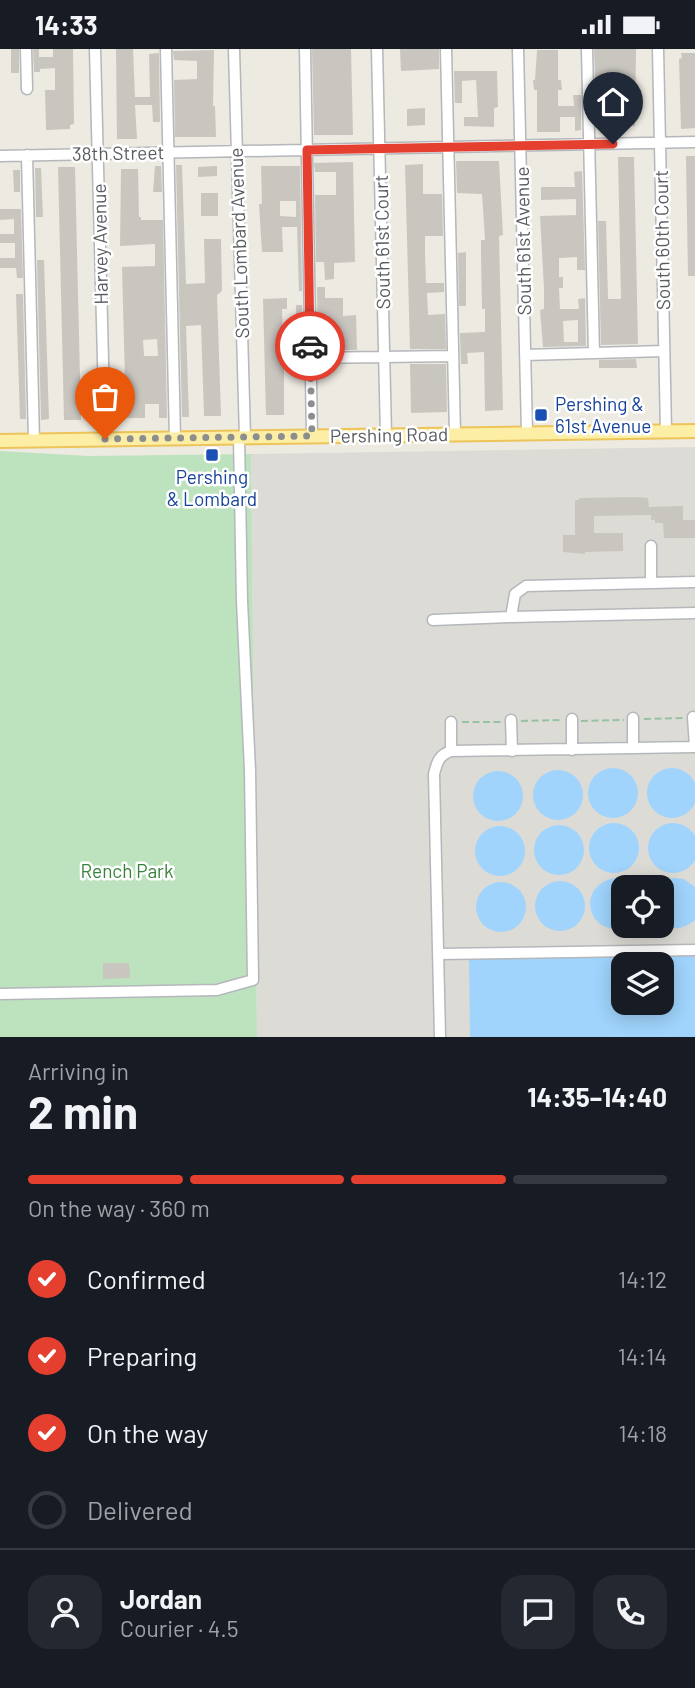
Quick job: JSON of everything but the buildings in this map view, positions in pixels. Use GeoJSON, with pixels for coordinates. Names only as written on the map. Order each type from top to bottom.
{"type":"FeatureCollection","features":[{"type":"Feature","properties":{"kind":"main road","name":"Pershing Road"},"geometry":{"type":"LineString","coordinates":[[0,441],[695,431]]}},
{"type":"Feature","properties":{"kind":"street"},"geometry":{"type":"LineString","coordinates":[[26,49],[27,89]]}},
{"type":"Feature","properties":{"kind":"street","name":"Harvey Avenue"},"geometry":{"type":"LineString","coordinates":[[95,49],[105,439]]}},
{"type":"Feature","properties":{"kind":"street"},"geometry":{"type":"LineString","coordinates":[[166,49],[175,438]]}},
{"type":"Feature","properties":{"kind":"street","name":"South Lombard Avenue"},"geometry":{"type":"LineString","coordinates":[[0,994],[217,990],[253,980],[250,770],[242,601],[242,437],[234,49]]}},
{"type":"Feature","properties":{"kind":"street"},"geometry":{"type":"LineString","coordinates":[[305,49],[312,436]]}},
{"type":"Feature","properties":{"kind":"street","name":"South 61st Court"},"geometry":{"type":"LineString","coordinates":[[377,49],[386,435]]}},
{"type":"Feature","properties":{"kind":"street"},"geometry":{"type":"LineString","coordinates":[[446,49],[455,434]]}},
{"type":"Feature","properties":{"kind":"street","name":"South 61st Avenue"},"geometry":{"type":"LineString","coordinates":[[518,49],[527,433]]}},
{"type":"Feature","properties":{"kind":"street"},"geometry":{"type":"LineString","coordinates":[[587,49],[594,353]]}},
{"type":"Feature","properties":{"kind":"street","name":"South 60th Court"},"geometry":{"type":"LineString","coordinates":[[658,49],[666,431]]}},
{"type":"Feature","properties":{"kind":"street","name":"38th Street"},"geometry":{"type":"LineString","coordinates":[[0,156],[695,142]]}},
{"type":"Feature","properties":{"kind":"street"},"geometry":{"type":"LineString","coordinates":[[27,155],[34,440]]}},
{"type":"Feature","properties":{"kind":"street"},"geometry":{"type":"LineString","coordinates":[[525,355],[664,351]]}},
{"type":"Feature","properties":{"kind":"street"},"geometry":{"type":"LineString","coordinates":[[310,358],[453,356]]}},
{"type":"Feature","properties":{"kind":"street"},"geometry":{"type":"LineString","coordinates":[[651,546],[651,583]]}},
{"type":"Feature","properties":{"kind":"street"},"geometry":{"type":"LineString","coordinates":[[511,617],[515,594],[526,586],[695,582]]}},
{"type":"Feature","properties":{"kind":"street"},"geometry":{"type":"LineString","coordinates":[[433,620],[695,613]]}},
{"type":"Feature","properties":{"kind":"street"},"geometry":{"type":"LineString","coordinates":[[440,1037],[434,774],[437,760],[444,753],[451,751],[695,747],[690,718]]}},
{"type":"Feature","properties":{"kind":"street"},"geometry":{"type":"LineString","coordinates":[[633,719],[633,748]]}},
{"type":"Feature","properties":{"kind":"street"},"geometry":{"type":"LineString","coordinates":[[572,720],[572,750]]}},
{"type":"Feature","properties":{"kind":"street"},"geometry":{"type":"LineString","coordinates":[[511,721],[512,751]]}},
{"type":"Feature","properties":{"kind":"street"},"geometry":{"type":"LineString","coordinates":[[451,751],[454,723]]}},
{"type":"Feature","properties":{"kind":"street"},"geometry":{"type":"LineString","coordinates":[[438,954],[695,950]]}},
{"type":"Feature","properties":{"kind":"path"},"geometry":{"type":"LineString","coordinates":[[454,723],[690,718]]}},
{"type":"Feature","properties":{"kind":"shaded area"},"geometry":{"type":"Polygon","coordinates":[[[695,447],[695,1037],[257,1037],[251,454],[695,447]]]}},
{"type":"Feature","properties":{"kind":"green space","name":"Rench Park"},"geometry":{"type":"Polygon","coordinates":[[[0,451],[88,456],[251,454],[257,1037],[0,1037],[0,451]]]}},
{"type":"Feature","properties":{"kind":"water"},"geometry":{"type":"Polygon","coordinates":[[[613,768],[631,775],[638,793],[631,811],[613,818],[595,811],[588,793],[595,775],[613,768]]]}},
{"type":"Feature","properties":{"kind":"water"},"geometry":{"type":"Polygon","coordinates":[[[558,770],[576,777],[583,795],[576,813],[558,820],[540,813],[533,795],[540,777],[558,770]]]}},
{"type":"Feature","properties":{"kind":"water"},"geometry":{"type":"Polygon","coordinates":[[[662,770],[682,770],[690,775],[695,783],[695,803],[690,811],[682,816],[662,816],[654,811],[649,803],[649,783],[654,775],[662,770]]]}},
{"type":"Feature","properties":{"kind":"water"},"geometry":{"type":"Polygon","coordinates":[[[498,771],[516,778],[523,796],[516,814],[498,821],[480,814],[473,796],[480,778],[498,771]]]}},
{"type":"Feature","properties":{"kind":"water"},"geometry":{"type":"Polygon","coordinates":[[[614,823],[632,830],[639,848],[632,866],[614,873],[596,866],[589,848],[596,830],[614,823]]]}},
{"type":"Feature","properties":{"kind":"water"},"geometry":{"type":"Polygon","coordinates":[[[673,823],[690,831],[696,839],[696,857],[690,865],[673,873],[656,865],[648,848],[656,831],[673,823]]]}},
{"type":"Feature","properties":{"kind":"water"},"geometry":{"type":"Polygon","coordinates":[[[559,825],[577,832],[584,850],[577,868],[559,875],[541,868],[534,850],[541,832],[559,825]]]}},
{"type":"Feature","properties":{"kind":"water"},"geometry":{"type":"Polygon","coordinates":[[[500,826],[518,833],[525,851],[518,869],[500,876],[482,869],[475,851],[482,833],[500,826]]]}},
{"type":"Feature","properties":{"kind":"water"},"geometry":{"type":"Polygon","coordinates":[[[674,878],[684,879],[695,887],[695,920],[675,928],[674,928],[674,878]]]}},
{"type":"Feature","properties":{"kind":"water"},"geometry":{"type":"Polygon","coordinates":[[[611,880],[611,928],[596,920],[591,911],[590,901],[594,891],[602,883],[611,880]]]}},
{"type":"Feature","properties":{"kind":"water"},"geometry":{"type":"Polygon","coordinates":[[[560,881],[578,888],[585,906],[578,924],[560,931],[542,924],[535,906],[542,888],[560,881]]]}},
{"type":"Feature","properties":{"kind":"water"},"geometry":{"type":"Polygon","coordinates":[[[501,882],[519,889],[526,907],[519,925],[501,932],[483,925],[476,907],[483,889],[501,882]]]}},
{"type":"Feature","properties":{"kind":"water"},"geometry":{"type":"Polygon","coordinates":[[[674,953],[695,953],[695,1037],[470,1037],[469,958],[611,955],[611,1015],[674,1015],[674,953]]]}},
{"type":"Feature","properties":{"kind":"way so far"},"geometry":{"type":"LineString","coordinates":[[105,439],[312,436],[310,346]]}},
{"type":"Feature","properties":{"kind":"place","name":"Pershing & 61st Avenue"},"geometry":{"type":"Point","coordinates":[541,415]}},
{"type":"Feature","properties":{"kind":"place","name":"Pershing & Lombard"},"geometry":{"type":"Point","coordinates":[212,455]}},
{"type":"Feature","properties":{"kind":"route"},"geometry":{"type":"LineString","coordinates":[[310,346],[307,150],[613,144]]}}]}
